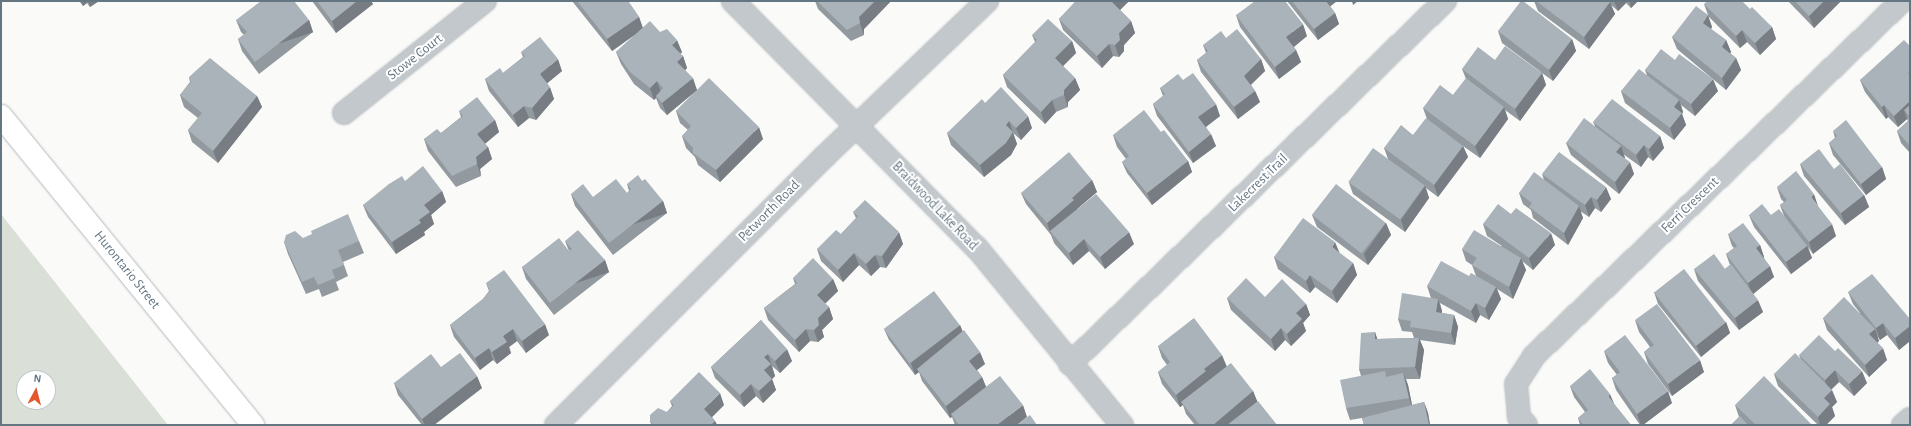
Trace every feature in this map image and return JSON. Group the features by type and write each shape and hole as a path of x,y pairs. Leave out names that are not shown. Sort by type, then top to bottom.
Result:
{"main road":[{"name":"Hurontario Street","path":"1,116 253,425"}],"street":[{"name":"Stowe Court","path":"344,113 485,1"},
{"name":"Braidwood Lake Road","path":"733,1 977,248 1070,364 1122,425"},
{"name":"Petworth Road","path":"556,425 857,126 987,1"},
{"name":"Lakecrest Trail","path":"1070,364 1445,1"},
{"name":"Ferri Crescent","path":"1526,425 1519,417 1516,384 1534,356 1902,1"},
{"path":"1903,425 1910,419"}],"shaded area":[{"path":"1,214 168,425 1,425"}],"building":[{"path":"261,1 294,1 309,20 255,62 238,39 247,32 236,20"},
{"path":"317,1 357,1 332,21"},
{"path":"577,1 628,1 639,17 607,39"},
{"path":"817,1 875,1 859,17 860,23 847,30"},
{"path":"1076,1 1113,1 1112,2 1131,21 1119,33 1120,40 1115,45 1109,44 1097,56 1059,19"},
{"path":"1255,1 1285,1 1303,24 1286,37 1296,50 1275,67 1236,15"},
{"path":"1292,1 1326,1 1335,13 1314,29"},
{"path":"1521,1 1572,39 1549,70 1498,31"},
{"path":"1536,1 1609,1 1610,2 1584,37"},
{"path":"1707,1 1742,1 1750,9 1752,7 1772,27 1755,43 1742,30 1736,36 1704,4"},
{"path":"1795,1 1824,1 1809,16"},
{"path":"1696,6 1708,15 1703,23 1726,40 1722,47 1736,58 1722,78 1672,37"},
{"path":"1048,19 1072,41 1055,58 1075,78 1064,90 1064,95 1052,100 1041,112 1003,75 1037,40 1032,35"},
{"path":"650,21 660,32 667,29 677,40 672,45 683,56 677,62 693,78 662,103 656,96 663,88 657,81 650,88 630,72 616,52"},
{"path":"1237,29 1261,59 1244,76 1255,91 1234,107 1197,60 1208,51 1203,45 1221,31 1226,38"},
{"path":"540,37 558,59 540,74 550,87 532,108 524,106 513,115 485,79 500,68 503,73 525,56 521,52"},
{"path":"1904,40 1910,46 1910,71 1908,73 1910,76 1910,101 1894,116 1884,105 1882,107 1860,80"},
{"path":"1505,46 1542,73 1515,109 1462,69 1478,47 1495,60"},
{"path":"1661,49 1675,60 1679,54 1713,79 1691,104 1645,70"},
{"path":"210,58 257,96 213,151 188,130 202,113 180,95 191,82 189,77"},
{"path":"1639,69 1679,100 1674,107 1682,113 1670,128 1621,91"},
{"path":"1193,73 1216,104 1198,117 1211,134 1189,152 1153,104 1165,94 1160,88 1178,74 1183,80"},
{"path":"709,78 759,127 716,170 693,153 693,148 682,136 691,126 676,111"},
{"path":"1466,78 1504,107 1475,146 1423,108 1440,85 1453,95"},
{"path":"1001,87 1028,116 1016,128 1009,121 1006,125 1013,132 1006,143 980,165 947,133 982,99 985,103"},
{"path":"477,97 495,120 477,134 488,147 476,157 477,164 452,176 424,139 437,129 441,133 463,116 459,111"},
{"path":"1612,99 1660,136 1649,149 1644,145 1636,155 1593,122"},
{"path":"1910,105 1910,146 1897,131 1908,121 1909,116 1904,110"},
{"path":"1144,110 1161,132 1164,130 1188,161 1147,193 1122,162 1129,156 1113,135"},
{"path":"1426,118 1463,146 1434,185 1384,148 1401,125 1413,135"},
{"path":"1584,118 1621,146 1616,152 1630,162 1615,182 1566,143"},
{"path":"1846,120 1882,167 1861,184 1829,143 1837,136 1833,131"},
{"path":"1373,148 1425,186 1400,220 1348,182"},
{"path":"1819,149 1834,169 1840,164 1864,195 1841,213 1800,164"},
{"path":"1069,152 1092,180 1072,198 1074,200 1047,223 1021,193"},
{"path":"1559,152 1606,187 1597,200 1591,197 1585,205 1542,174"},
{"path":"423,166 442,191 424,205 430,212 419,220 421,223 392,242 363,205 389,184 402,176 405,181"},
{"path":"1796,171 1814,194 1811,197 1832,224 1809,242 1780,205 1787,200 1777,187"},
{"path":"1534,172 1579,206 1564,233 1529,207 1532,203 1519,193"},
{"path":"638,175 642,181 645,179 663,201 609,243 571,194 583,184 593,197 616,179 627,193 631,189 627,184"},
{"path":"1336,184 1386,223 1362,254 1312,215"},
{"path":"1096,194 1129,232 1100,257 1084,239 1069,253 1050,231"},
{"path":"865,200 899,232 882,256 875,255 866,264 854,253 838,270 817,249 836,230 841,234 858,216 853,212"},
{"path":"1498,204 1511,214 1516,208 1551,233 1529,258 1483,224"},
{"path":"1762,204 1771,215 1779,209 1807,246 1786,262 1749,215"},
{"path":"348,214 359,241 338,250 344,265 332,270 335,278 318,285 314,277 302,282 284,242 286,235 295,231 303,238 312,234 311,231"},
{"path":"1303,218 1335,242 1332,247 1353,263 1332,291 1310,275 1306,281 1274,257"},
{"path":"1743,223 1760,245 1756,248 1770,266 1748,283 1726,254 1737,246 1728,234"},
{"path":"578,230 605,260 550,303 522,267 559,238 569,251 572,249 565,241"},
{"path":"1474,230 1521,258 1509,287 1472,265 1477,258 1462,249"},
{"path":"1714,254 1725,269 1731,264 1758,300 1735,318 1694,269"},
{"path":"813,258 833,279 817,295 829,307 818,318 819,325 814,330 806,329 795,340 764,308 797,283 793,278"},
{"path":"1441,261 1469,276 1471,273 1496,287 1485,308 1476,303 1471,311 1427,286"},
{"path":"1684,269 1726,323 1696,346 1654,292"},
{"path":"504,270 545,324 522,341 513,329 503,336 507,342 492,352 489,348 475,358 450,325 483,299 490,291 486,283"},
{"path":"1872,274 1910,319 1910,326 1895,338 1883,323 1876,328 1848,292"},
{"path":"1246,278 1265,297 1282,279 1306,304 1296,313 1302,319 1287,334 1281,328 1271,339 1227,298"},
{"path":"934,291 960,325 910,363 884,329"},
{"path":"1402,293 1438,299 1436,312 1454,315 1451,333 1410,327 1411,321 1398,319"},
{"path":"1844,297 1875,329 1869,334 1883,348 1865,365 1823,318"},
{"path":"1657,304 1700,360 1668,384 1644,352 1654,345 1635,320"},
{"path":"1194,318 1222,355 1204,369 1206,371 1176,395 1158,372 1170,362 1158,346"},
{"path":"761,320 787,349 775,361 768,354 764,357 771,364 764,370 772,379 759,391 751,384 740,395 711,367"},
{"path":"964,330 980,352 969,361 982,377 946,406 917,369"},
{"path":"1375,332 1375,339 1419,338 1415,367 1359,369 1361,333"},
{"path":"1625,335 1668,391 1637,414 1612,378 1620,372 1604,351"},
{"path":"1819,335 1835,351 1838,348 1862,371 1849,384 1835,370 1825,380 1799,355"},
{"path":"460,353 477,376 422,419 394,383 431,354 441,367"},
{"path":"1795,353 1832,390 1824,398 1830,404 1818,417 1774,374"},
{"path":"1231,363 1253,391 1213,425 1200,425 1181,402"},
{"path":"1590,369 1610,394 1608,396 1631,425 1583,425 1578,418 1588,410 1570,386"},
{"path":"1385,371 1386,377 1403,373 1409,398 1346,408 1340,380"},
{"path":"699,372 720,393 704,409 715,421 711,425 654,425 650,422 650,415 658,408 667,412 674,405 670,401"},
{"path":"1000,376 1023,405 997,425 959,425 951,414"},
{"path":"1764,376 1812,425 1756,425 1735,405"},
{"path":"1258,401 1277,425 1227,425"},
{"path":"1424,402 1429,425 1364,425 1362,418"},
{"path":"1030,415 1037,425 1017,425"},
{"path":"1740,416 1748,425 1731,425"}]}
